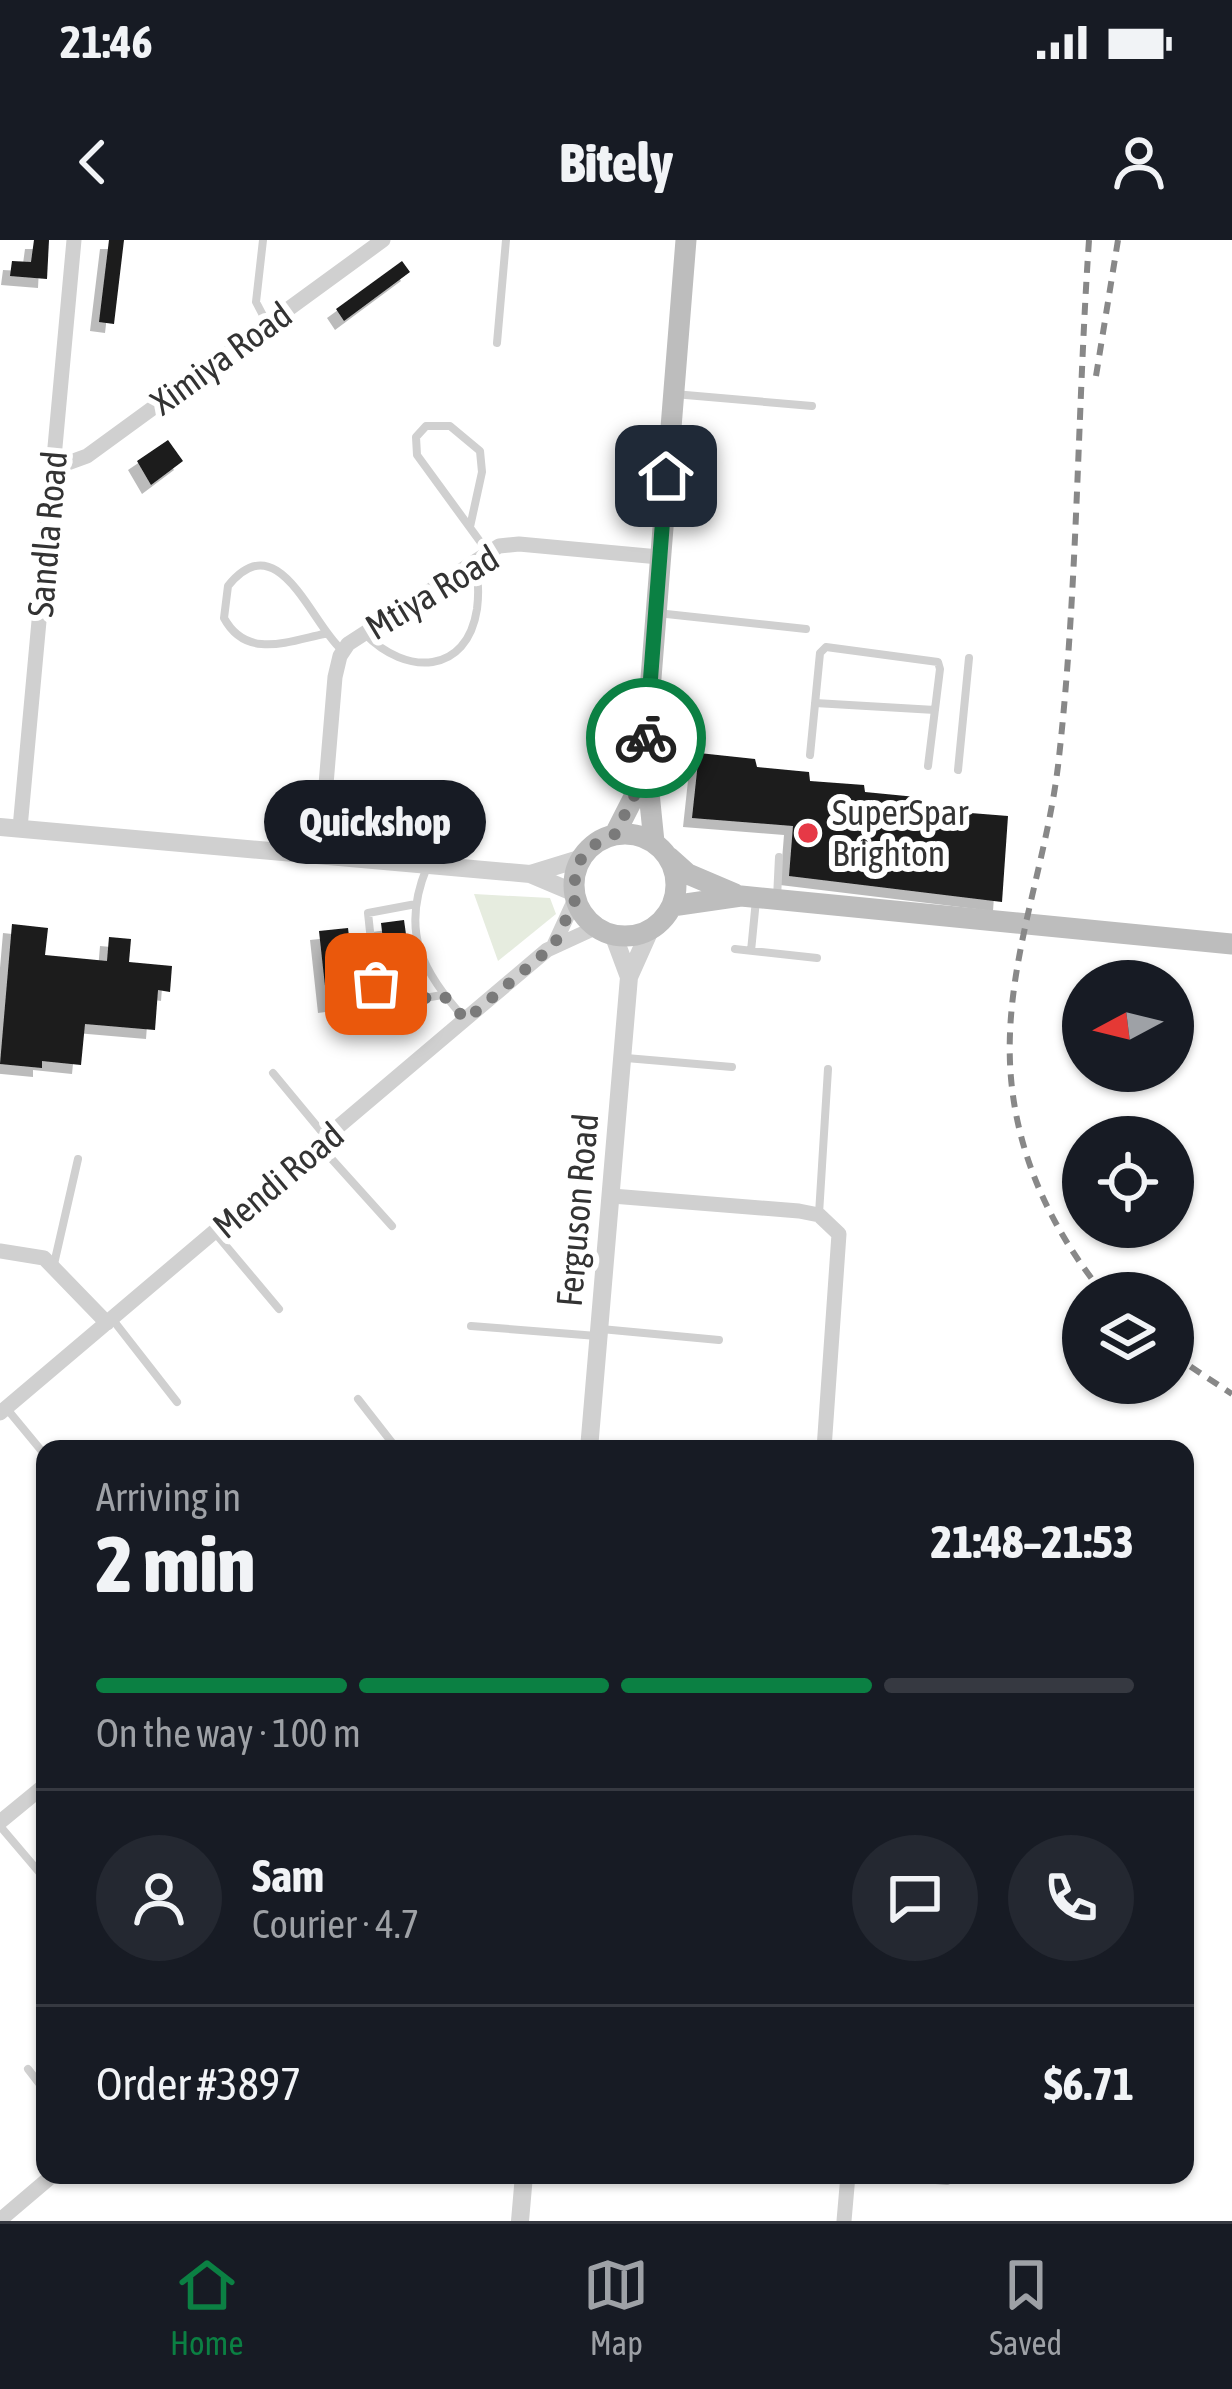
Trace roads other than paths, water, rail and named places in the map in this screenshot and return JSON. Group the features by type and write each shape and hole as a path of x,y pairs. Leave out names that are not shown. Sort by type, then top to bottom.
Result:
{"main road":[{"path":"686,240 644,776 660,849 676,882 672,906 650,930 632,936 605,931 580,910 575,896 576,871 598,841 615,834 634,834 660,849 688,874 758,898"},
{"path":"615,834 644,776"},
{"path":"672,906 758,898 1232,944"}],"street":[{"name":"Sandla Road","path":"10,827 54,468 74,240"},
{"name":"Ximiya Road","path":"54,468 87,455 374,242"},
{"name":"Mtiya Road","path":"320,856 335,677 342,650 488,552 519,544 659,557"},
{"path":"10,827 530,874 582,858"},
{"path":"530,874 575,896"},
{"name":"Mendi Road","path":"554,945 575,896"},
{"name":"Ferguson Road","path":"590,1440 629,977 650,930"},
{"name":"Mendi Road","path":"3,1410 554,945 605,931"},
{"name":"Ferguson Road","path":"605,931 629,977"},
{"path":"612,1196 819,1215 839,1234 825,1440"},
{"path":"0,1251 34,1254 53,1264 110,1321"},
{"path":"0,1824 36,1793"},
{"path":"0,2219 42,2184"},
{"path":"520,2221 523,2184"},
{"path":"844,2221 847,2184"}],"lane":[{"path":"263,240 256,302 268,324"},
{"path":"497,343 506,240"},
{"path":"673,393 812,406"},
{"path":"470,527 479,493 480,451 450,426 426,426 416,437 417,455 488,552"},
{"path":"364,633 393,657 432,661 457,655 473,633 479,588 472,562"},
{"path":"324,634 250,644 224,618 228,586 251,569 281,571 324,634 342,650"},
{"path":"655,613 806,629"},
{"path":"810,755 820,653 826,647 938,662 928,766"},
{"path":"958,770 968,658"},
{"path":"815,703 935,710"},
{"path":"646,735 697,741"},
{"path":"752,951 758,898 779,857"},
{"path":"427,867 416,904 418,950 443,995 466,1020"},
{"path":"372,950 368,914 416,904"},
{"path":"735,949 817,958"},
{"path":"376,984 385,1005 443,995"},
{"path":"622,1058 732,1067"},
{"path":"819,1215 828,1070"},
{"path":"273,1073 392,1226"},
{"path":"53,1264 78,1159"},
{"path":"214,1233 279,1309"},
{"path":"110,1321 177,1402"},
{"path":"471,1326 719,1340"},
{"path":"358,1400 390,1440"},
{"path":"3,1410 36,1445"},
{"path":"0,1824 36,1868"},
{"path":"28,2069 36,2079"}],"railway":[{"path":"1088,1272 1055,1223 1032,1171 1012,1088 1010,1047 1017,966 1052,806 1065,701 1089,240"},
{"path":"1096,376 1118,240"},
{"path":"1194,1369 1232,1394"}],"place":[{"name":"SuperSpar Brighton","path":"808,833"},
{"name":"Quickshop","path":"376,984"}]}
